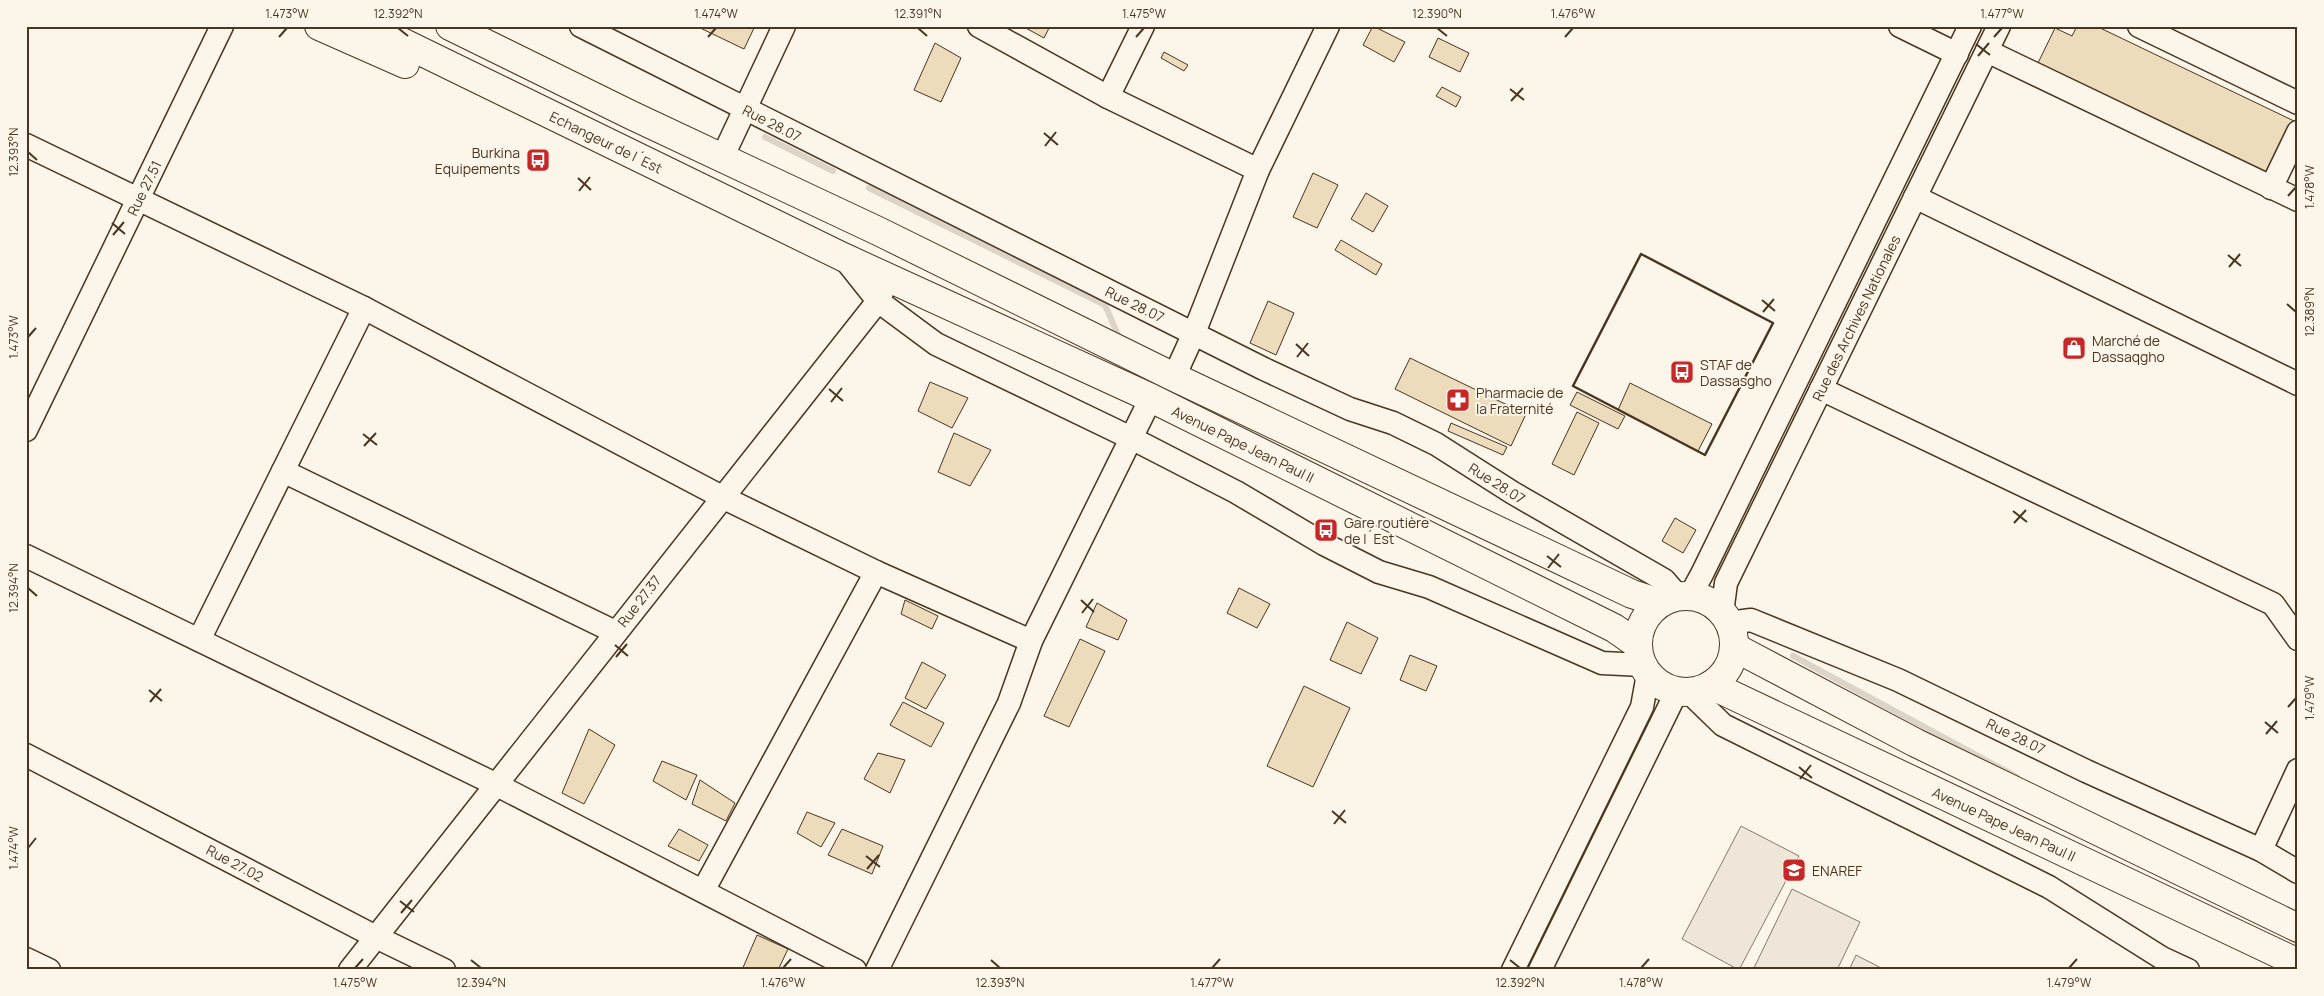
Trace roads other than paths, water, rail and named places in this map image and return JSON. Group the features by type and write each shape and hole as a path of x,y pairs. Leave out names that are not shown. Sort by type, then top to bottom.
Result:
{"highway":[{"path":"320,26 469,92 651,164"},
{"name":"Echangeur de l´Est","path":"369,26 843,257"},
{"path":"450,26 631,116 878,231 1174,377 1632,594 1705,599 1728,628 1916,743 2298,928"},
{"path":"482,26 631,116"},
{"name":"Avenue Pape Jean Paul II","path":"843,257 883,290 1151,398 1614,628 1661,685 1692,689 2298,963"},
{"path":"1643,661 1642,623 1648,614 1676,598"},
{"path":"1692,689 1727,669 1728,628"}],"street":[{"name":"Rue 27.51","path":"26,430 222,26"},
{"name":"Rue 28.07","path":"581,26 744,110 1194,332 1264,369 1350,409 1393,423 1436,444 1512,493 1664,580 1676,598"},
{"path":"722,158 784,26"},
{"path":"979,26 1108,97 1258,170"},
{"path":"1108,97 1143,26"},
{"path":"1174,377 1194,332 1258,170 1328,26"},
{"path":"1900,26 1957,54"},
{"name":"Rue des Archives Nationales","path":"1676,598 1702,574 1970,26"},
{"name":"Rue des Archives Nationales","path":"1728,628 1726,583 1999,26"},
{"path":"2139,26 2298,103"},
{"path":"1987,52 2298,200"},
{"path":"2272,188 2298,132"},
{"path":"26,144 364,308 722,497 876,572 1031,641"},
{"path":"1915,197 2298,384"},
{"path":"883,290 936,344 1131,438 1236,492 1324,544 1379,572 1429,587 1602,663 1643,661 1642,707 1513,970"},
{"name":"Rue 27.37","path":"350,970 883,290"},
{"path":"199,640 364,308"},
{"path":"1821,389 2273,604 2298,639"},
{"path":"877,970 1009,703 1031,641 1151,398"},
{"path":"283,471 615,632"},
{"path":"26,556 495,784 855,970"},
{"path":"703,891 876,572"},
{"name":"Rue 28.07","path":"1728,628 1751,620 1898,680 2086,771 2260,850 2298,872"},
{"path":"1540,970 1692,689 1723,725 2049,887 2162,958 2188,970"},
{"name":"Rue 27.02","path":"26,755 376,937 444,970"},
{"path":"2260,850 2298,770"},
{"path":"26,959 49,970"}],"waterway":[{"path":"765,137 833,171"},
{"path":"869,188 1105,305 1121,342"},
{"path":"1793,656 2017,777"}],"place":[{"name":"Burkina Equipements","path":"538,160"},
{"name":"Marché de Dassaqgho","path":"2074,348"},
{"name":"STAF de Dassasgho","path":"1682,372"},
{"name":"Pharmacie de la Fraternité","path":"1458,400"},
{"name":"Gare routière de l´Est","path":"1326,530"},
{"name":"ENAREF","path":"1794,870"}]}
